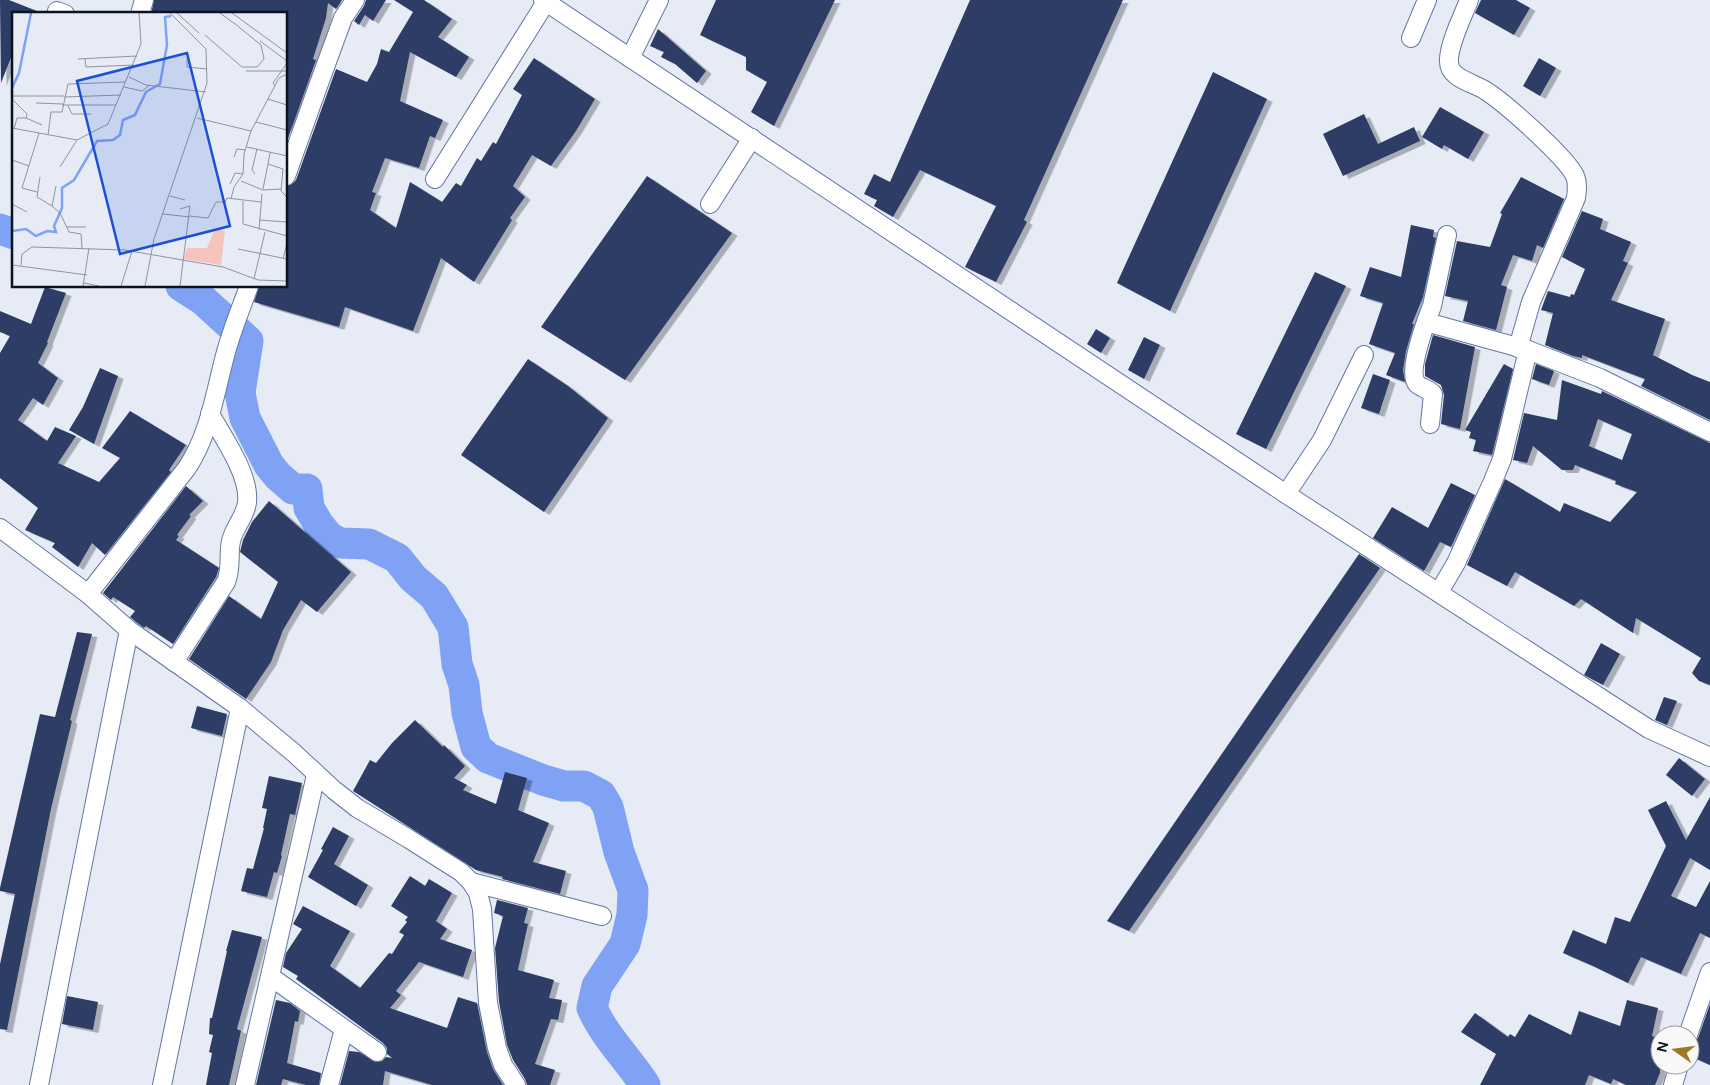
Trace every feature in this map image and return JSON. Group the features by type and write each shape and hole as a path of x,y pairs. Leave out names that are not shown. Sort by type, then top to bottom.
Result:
{"street":[{"path":"288,170 344,18 355,0"},
{"path":"630,58 660,0"},
{"path":"1411,38 1427,0"},
{"path":"1439,592 1460,554 1502,459 1531,302 1576,198 1578,185 1574,174 1556,152 1514,114 1486,91 1454,74 1449,62 1454,36 1469,0"},
{"path":"435,179 545,1 1286,494 1650,730 1710,756"},
{"path":"710,204 752,138"},
{"path":"1430,424 1433,394 1417,385 1415,380 1418,348 1432,306 1448,235"},
{"path":"88,594 187,468 197,452 206,431 226,349 248,288"},
{"path":"1426,322 1523,349 1600,378 1710,432"},
{"path":"1286,494 1322,440 1364,355"},
{"path":"174,662 226,582 229,575 231,541 244,514 247,501 245,481 210,414"},
{"path":"0,528 88,594 129,630 240,708 357,808 461,872 471,882 478,894 482,909 488,1003 497,1048 503,1065 516,1085"},
{"path":"39,1085 129,630"},
{"path":"162,1085 240,708"},
{"path":"246,1085 316,774"},
{"path":"471,882 602,916"},
{"path":"1691,1025 1710,972"},
{"path":"271,977 377,1052"},
{"path":"330,1085 344,1028"}],"building":[{"path":"0,0 9,0 39,12 12,12 12,55 1,83"},
{"path":"154,0 342,0 336,9 328,3 326,18 313,59 316,60 288,138 288,12 151,12"},
{"path":"366,0 386,0 373,21 365,15 359,25 354,21"},
{"path":"394,0 424,0 452,19 438,37 469,57 456,77 410,52 400,101 443,120 435,138 430,136 419,168 385,158 372,192 376,193 370,210 396,228 410,182 442,202 456,183 461,186 477,158 481,161 493,142 496,144 522,95 513,89 534,58 595,99 576,131 551,166 532,155 513,186 525,197 510,218 512,220 474,282 441,258 413,331 345,307 339,327 254,302 258,288 288,288 288,185 296,180 336,69 367,82 377,64 381,49 389,52 413,12"},
{"path":"716,0 835,0 774,126 751,112 767,82 746,70 746,57 700,35"},
{"path":"970,0 1123,0 1024,220 1027,222 996,282 965,267 996,206 920,170 893,217 874,206 877,200 864,194 874,174 890,182"},
{"path":"1481,0 1516,0 1530,8 1514,35 1475,13"},
{"path":"658,29 706,71 697,83 675,64 661,57 664,52 650,46"},
{"path":"1539,58 1556,68 1540,96 1523,86"},
{"path":"1213,72 1267,99 1170,311 1117,283"},
{"path":"1440,107 1484,132 1468,159 1444,145 1442,149 1422,137"},
{"path":"1364,114 1378,144 1414,127 1420,141 1343,176 1323,134"},
{"path":"647,176 732,233 625,380 541,327"},
{"path":"1521,177 1564,199 1543,248 1537,245 1532,261 1513,255 1501,285 1507,287 1496,330 1463,321 1468,301 1445,296 1457,241 1490,247 1502,214 1500,213"},
{"path":"1582,211 1603,219 1600,229 1631,242 1623,261 1628,263 1611,300 1665,319 1653,355 1710,382 1710,420 1641,386 1645,379 1582,355 1582,358 1573,356 1545,345 1553,313 1541,310 1548,291 1570,297 1571,294 1574,295 1585,269 1562,257"},
{"path":"1411,225 1434,230 1433,237 1436,238 1423,297 1412,324 1414,324 1406,351 1403,370 1405,382 1386,375 1395,353 1369,344 1383,303 1360,296 1370,267 1401,277"},
{"path":"1315,272 1346,286 1266,449 1236,434"},
{"path":"45,288 66,293 48,343 38,363 58,378 43,405 33,398 18,420 47,441 55,427 76,436 58,463 99,482 120,458 102,448 130,411 186,445 169,470 171,472 105,555 92,543 78,567 52,547 55,543 25,530 38,508 0,478 0,353 10,336 0,332 0,311 31,324"},
{"path":"1096,329 1110,338 1101,353 1087,344"},
{"path":"1433,335 1475,347 1460,429 1441,424 1444,395 1441,385 1425,376 1425,364"},
{"path":"1144,337 1160,345 1144,379 1128,370"},
{"path":"528,359 568,386 608,418 544,512 461,455"},
{"path":"1504,364 1513,369 1492,455 1473,451 1476,440 1469,438 1471,432 1465,430"},
{"path":"1536,364 1554,371 1549,385 1532,379"},
{"path":"100,368 118,376 94,444 69,430 83,407"},
{"path":"1373,374 1390,380 1379,414 1361,408"},
{"path":"1562,380 1601,394 1602,391 1710,443 1710,685 1699,681 1692,673 1701,658 1636,618 1633,633 1581,599 1574,606 1515,572 1507,586 1467,565 1505,479 1560,512 1564,503 1610,522 1637,492 1615,484 1616,481 1575,465 1573,470 1562,470 1533,446 1527,463 1513,460 1524,413 1557,420","holes":["1598,419 1632,434 1622,460 1589,446"]},
{"path":"1451,483 1475,495 1451,547 1440,542 1424,571 1373,538 1392,507 1428,528"},
{"path":"186,486 203,501 189,515 191,516 177,535 179,536 176,540 219,568 216,577 173,644 146,626 144,628 130,617 135,611 113,597 111,600 103,593"},
{"path":"269,501 351,572 317,612 301,600 283,630 271,662 246,699 189,659 229,596 261,619 278,582 240,552 243,540 252,522"},
{"path":"1359,554 1380,568 1129,931 1107,921"},
{"path":"77,632 92,634 70,720 72,721 51,809 7,1030 0,1029 0,964 15,894 0,891 0,888 40,714 55,717"},
{"path":"1601,643 1620,654 1603,685 1584,675"},
{"path":"1664,697 1677,701 1667,725 1655,720"},
{"path":"197,706 227,714 222,736 191,728"},
{"path":"415,720 465,766 454,778 467,785 463,790 496,804 505,772 527,778 518,810 549,823 533,862 566,871 560,894 502,879 503,877 476,870 353,791 370,760 376,763 392,743"},
{"path":"1679,758 1705,779 1692,796 1666,775"},
{"path":"269,776 302,783 295,815 290,814 282,856 277,873 274,872 267,897 241,891 247,868 253,869 264,828 267,809 262,808"},
{"path":"1710,797 1710,870 1690,858 1671,896 1696,907 1710,881 1710,938 1700,933 1681,974 1641,957 1628,983 1563,953 1573,930 1606,944 1615,917 1630,922 1666,846 1648,810 1666,801 1686,840"},
{"path":"333,827 349,836 334,864 368,885 356,906 308,877"},
{"path":"410,876 425,886 429,879 452,893 436,921 447,929 440,939 472,950 463,977 419,962 396,991 401,995 390,1008 447,1028 458,997 477,1003 487,1052 493,1069 503,1085 432,1085 385,1071 383,1085 340,1085 349,1051 359,1052 376,1062 382,1061 386,1057 392,1058 387,1054 387,1048 383,1043 296,979 298,976 283,967 286,953 302,929 293,924 303,906 350,931 330,966 360,988 389,953 392,954 404,935 399,932 407,922 405,920 408,917 391,906"},
{"path":"497,900 528,908 524,923 528,924 518,970 554,980 549,998 562,1000 558,1020 551,1019 535,1064 555,1070 550,1085 527,1085 507,1045 499,1002 495,948 503,916 494,913"},
{"path":"232,930 262,937 237,1029 241,1031 229,1085 206,1085 212,1053 209,1052 213,1035 209,1034 210,1018 212,1018"},
{"path":"67,996 98,1002 93,1030 62,1024"},
{"path":"276,1000 290,1003 300,1011 298,1022 295,1021 287,1063 321,1073 319,1085 306,1085 283,1079 281,1085 256,1085"},
{"path":"1627,1000 1658,1008 1654,1025 1650,1025 1650,1075 1659,1075 1655,1085 1626,1085 1613,1079 1611,1084 1589,1075 1585,1085 1480,1085 1496,1054 1461,1032 1475,1013 1508,1037 1510,1034 1515,1037 1529,1014 1571,1035 1579,1011 1620,1026"},
{"path":"1710,1004 1710,1065 1700,1060 1700,1032"}],"waterway":[{"path":"0,229 12,233"},
{"path":"184,288 203,300 248,341 240,393 245,418 269,465 293,489 307,489 309,508 329,537 340,543 369,544 397,558 413,578 434,596 453,627 457,664 464,685 467,713 476,747 488,758 543,780 564,786 584,786 601,795 608,807 619,852 633,890 632,915 625,944 597,986 592,1008 610,1038 645,1085"}]}
